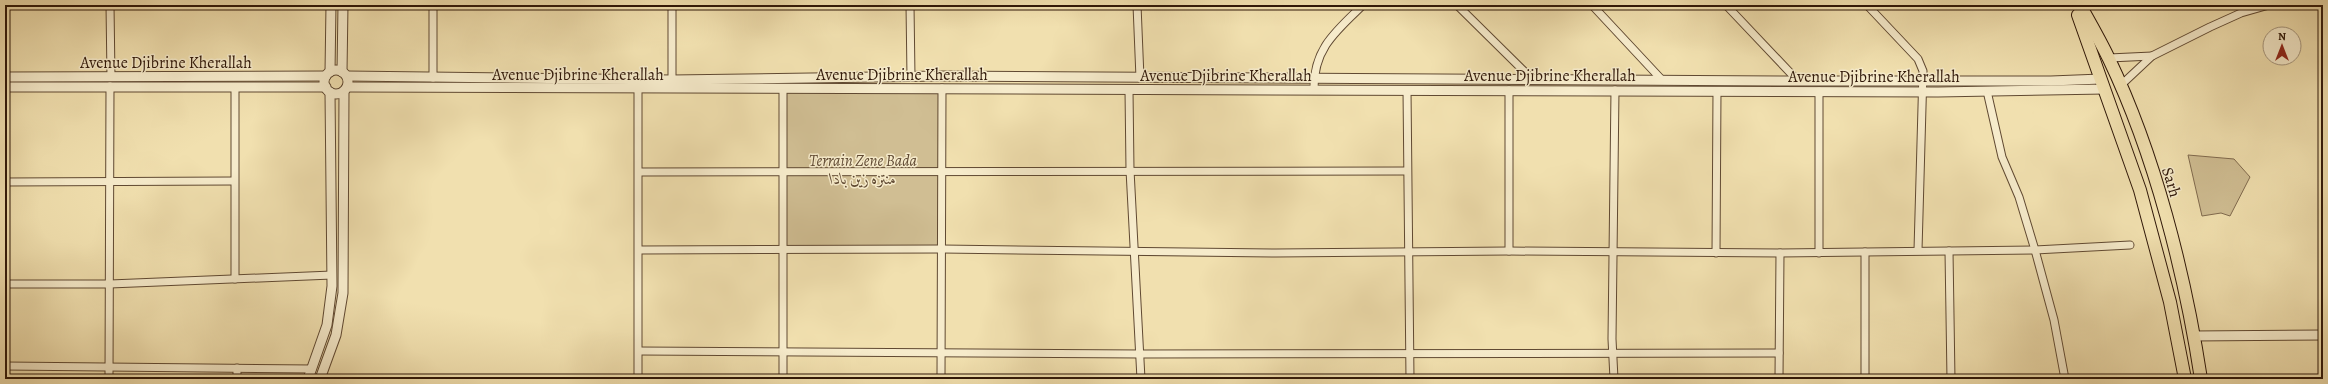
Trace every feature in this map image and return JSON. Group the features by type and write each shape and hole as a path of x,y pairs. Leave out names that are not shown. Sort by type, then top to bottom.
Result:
{"highway":[{"name":"Sarh","path":"2074,5 2140,190 2155,241 2170,302 2185,379"},
{"name":"Sarh","path":"2080,5 2109,58 2146,154 2170,232 2201,379"}],"street":[{"path":"110,5 111,77"},
{"path":"308,379 327,325 332,275 328,90 331,5"},
{"path":"320,379 336,335 343,293 345,89 343,5"},
{"path":"433,5 433,78"},
{"path":"672,5 672,85"},
{"path":"910,5 911,77"},
{"path":"1137,5 1140,78"},
{"path":"1314,90 1313,80 1315,65 1322,50 1336,31 1363,5"},
{"path":"1457,5 1531,78"},
{"path":"1592,5 1662,80"},
{"path":"1726,5 1798,82"},
{"path":"1867,5 1918,59 1923,71 1924,91 1918,250"},
{"path":"2120,86 2152,56 2210,27 2241,14 2269,5"},
{"path":"2109,58 2152,56"},
{"path":"328,74 336,70 344,74"},
{"name":"Avenue Djibrine Kherallah","path":"5,77 328,74"},
{"name":"Avenue Djibrine Kherallah","path":"344,74 783,88 1129,90 1987,91 2103,84"},
{"name":"Avenue Djibrine Kherallah","path":"345,89 638,89 672,85 911,77 1313,80 1531,78 1798,82 1924,80 2051,81 2103,84"},
{"path":"109,379 110,86"},
{"name":"Avenue Djibrine Kherallah","path":"5,87 235,87 328,90"},
{"path":"235,87 235,279"},
{"path":"783,88 783,379"},
{"path":"941,379 943,171 942,88"},
{"path":"328,90 337,94 345,89"},
{"path":"638,89 640,172 638,379"},
{"path":"1129,90 1130,170 1141,354 1141,379"},
{"path":"1407,90 1406,172 1410,379"},
{"path":"1509,90 1509,251"},
{"path":"1614,379 1612,352 1615,90"},
{"path":"1716,253 1717,91"},
{"path":"1987,91 2002,157 2019,197 2054,320 2065,379"},
{"path":"1819,92 1819,252"},
{"path":"640,172 1130,170 1406,172"},
{"path":"5,182 234,181"},
{"path":"639,250 942,249 1135,253 1408,253 1509,251 1780,253 1918,250 2035,250 2130,245"},
{"path":"1949,251 1951,379"},
{"path":"1865,252 1865,379"},
{"path":"1780,253 1780,379"},
{"path":"5,284 110,284 332,275"},
{"path":"2193,336 2323,334"},
{"path":"639,351 1141,354 1410,352 1779,353"},
{"path":"5,366 312,369"},
{"path":"237,368 237,379"}],"green space":[{"name":"Terrain Zene Bada منتزه زين بادا","path":"783,88 942,88 942,249 784,250"},
{"path":"2188,155 2234,159 2250,177 2230,216 2221,213 2202,216"}]}
